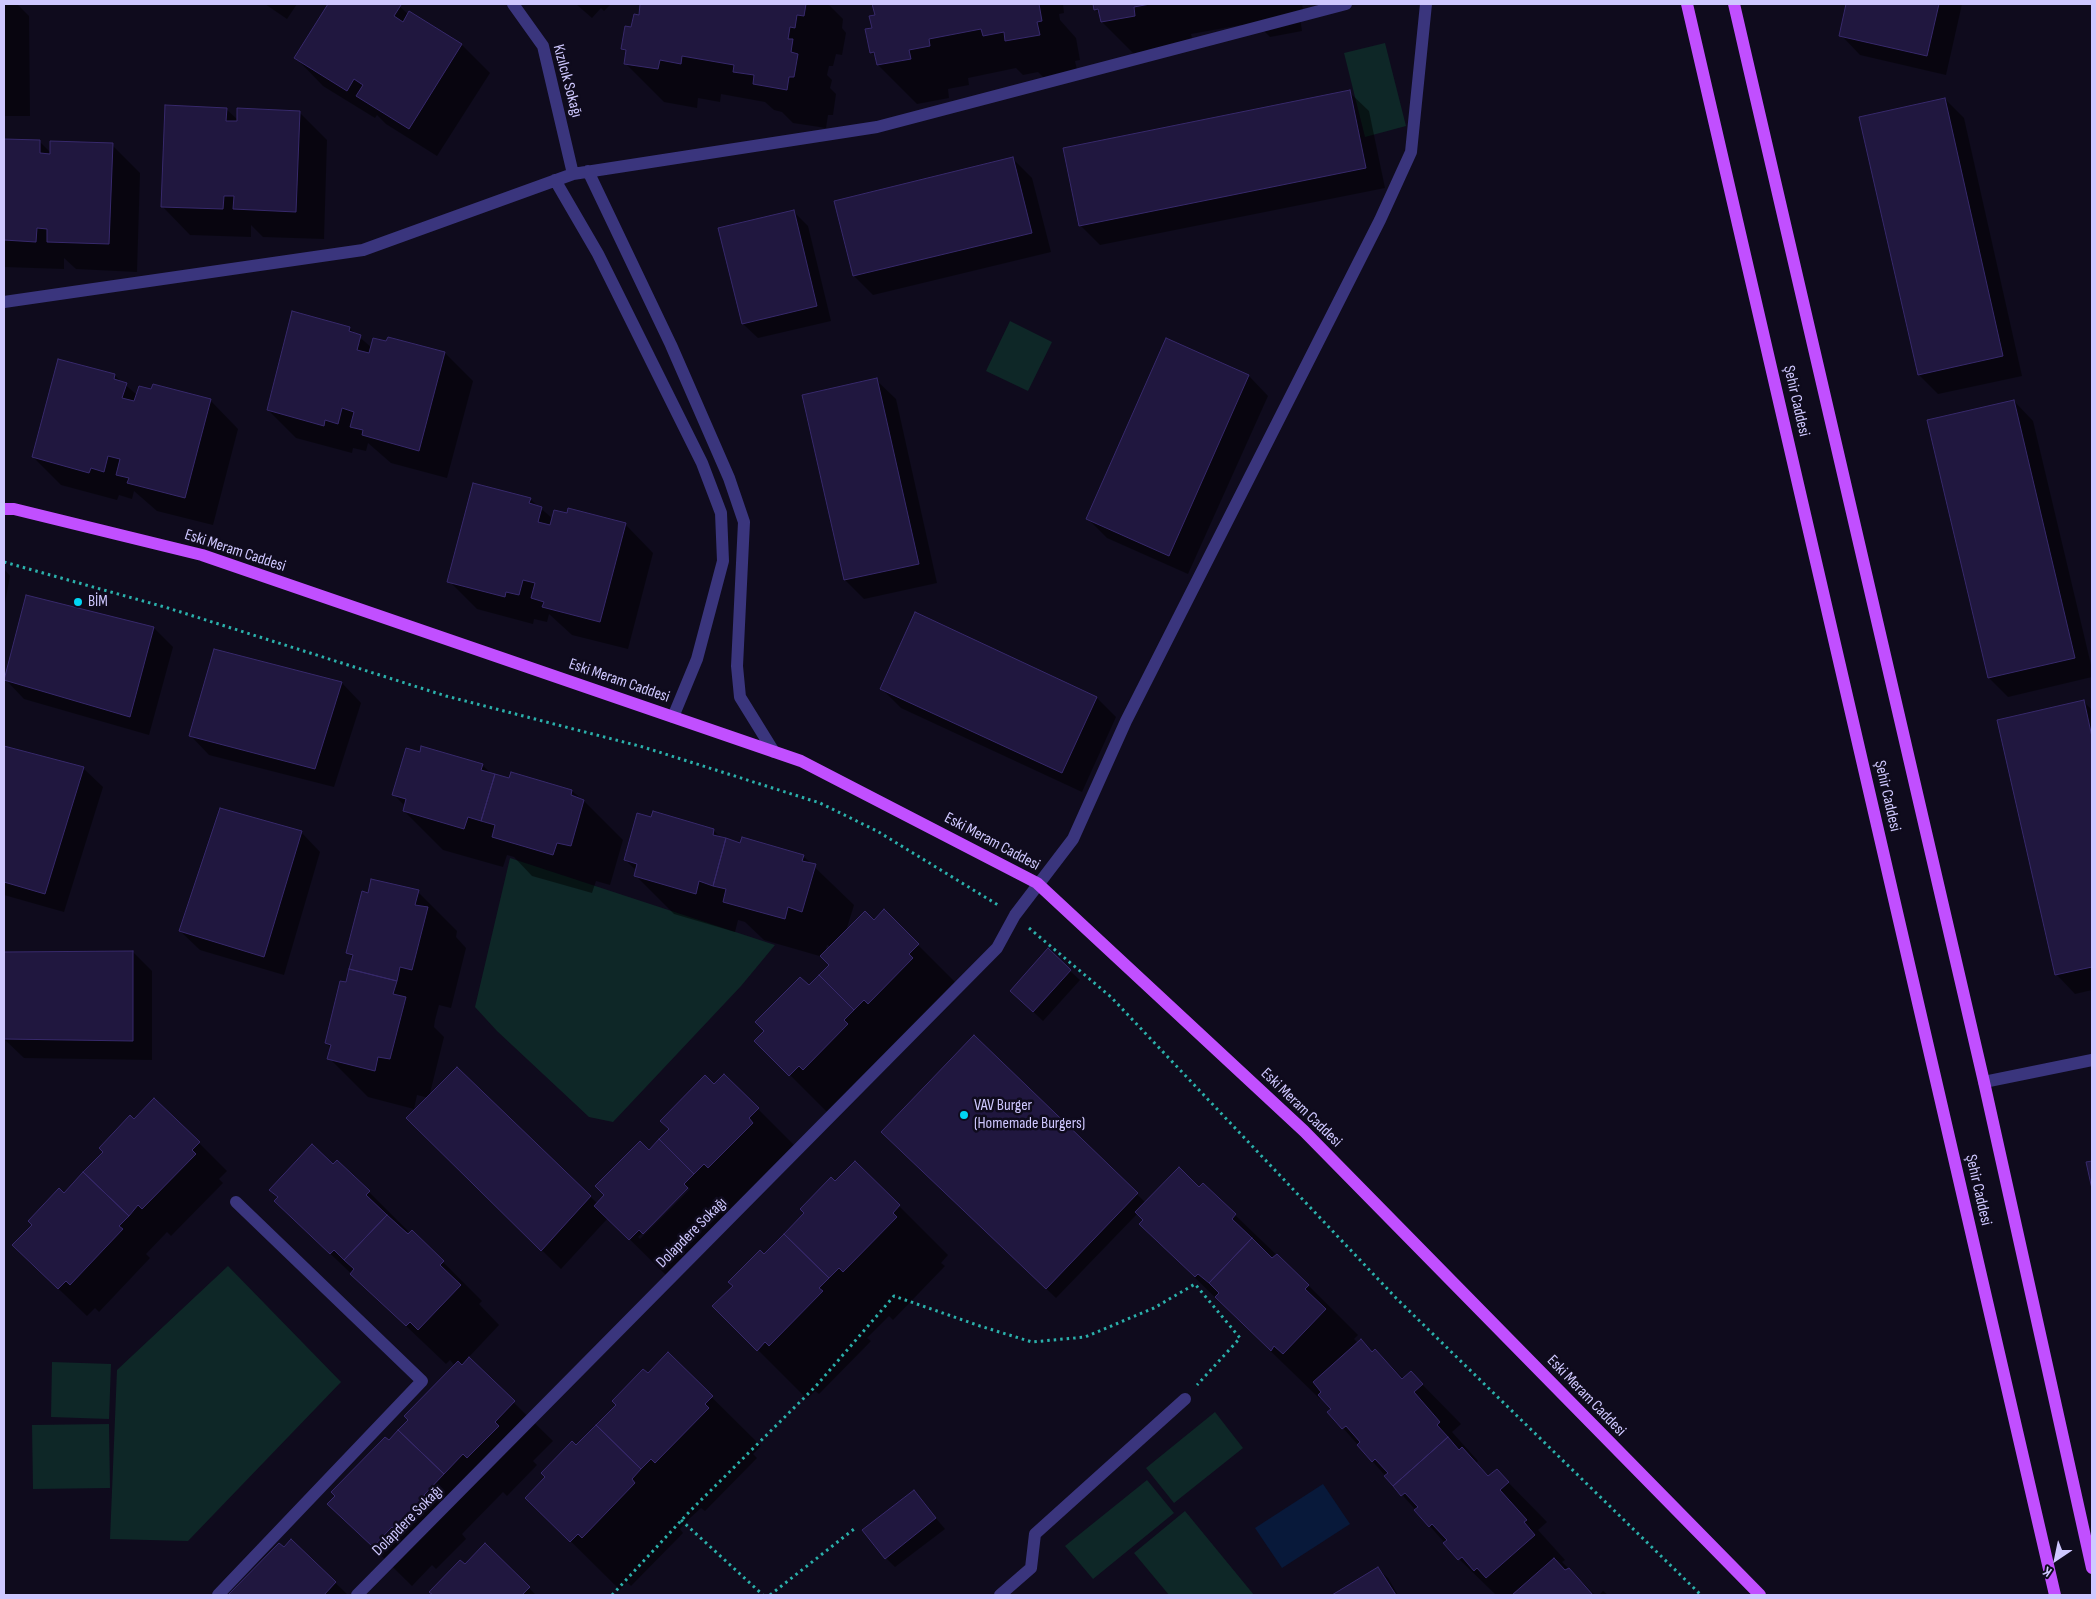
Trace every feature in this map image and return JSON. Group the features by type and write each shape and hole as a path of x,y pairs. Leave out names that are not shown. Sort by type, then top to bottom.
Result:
{"main road":[{"name":"Şehir Caddesi","path":"1687,4 2055,1595"},
{"name":"Şehir Caddesi","path":"1734,4 1984,1082 2092,1568"},
{"name":"Eski Meram Caddesi","path":"7,508 202,556 801,761 1037,883 1304,1131 1760,1595"}],"street":[{"name":"Kızılcık Sokağı","path":"513,4 543,46 573,174"},
{"path":"4,302 363,250 573,174 877,127 1346,4"},
{"name":"Dolapdere Sokağı","path":"357,1595 997,948 1015,915 1037,883 1073,839 1126,721 1376,229 1411,152 1426,4"},
{"path":"588,171 671,345 728,478 744,522 737,666 740,697 774,752"},
{"path":"555,180 598,254 702,463 721,513 723,561 697,659 673,717"},
{"path":"1984,1082 2092,1060"},
{"path":"218,1595 422,1381 236,1202"},
{"path":"1000,1595 1032,1568 1034,1534 1185,1399"}],"path":[{"path":"4,562 168,608 446,696 643,747 820,803 877,831 1015,915 1111,997 1396,1298 1701,1595"},
{"path":"612,1595 681,1520 816,1386 894,1296 1032,1342 1085,1337 1154,1308 1195,1284 1240,1338 1185,1399"},
{"path":"681,1520 764,1595"},
{"path":"770,1595 854,1529"}],"green space":[{"path":"1385,43 1406,126 1365,137 1344,53"},
{"path":"1010,321 1052,342 1028,391 986,371"},
{"path":"510,858 775,945 741,986 613,1122 589,1117 497,1031 475,1007"},
{"path":"228,1266 341,1382 188,1541 110,1539 117,1370"},
{"path":"52,1362 111,1364 109,1419 51,1417"},
{"path":"1215,1412 1243,1448 1174,1503 1146,1468"},
{"path":"109,1424 110,1488 33,1489 32,1425"},
{"path":"1147,1480 1174,1513 1093,1579 1065,1546"},
{"path":"1185,1511 1254,1595 1169,1595 1134,1553"}],"water":[{"path":"1323,1484 1350,1524 1282,1568 1255,1528"}],"building":[{"path":"328,4 399,4 401,5 394,16 403,22 409,11 462,44 409,129 356,96 363,85 354,79 347,91 294,58"},
{"path":"640,4 806,4 804,16 797,15 795,28 790,27 788,39 793,39 791,52 798,54 794,77 789,77 787,90 753,84 754,75 733,72 734,65 682,56 681,64 660,60 658,69 624,64 626,50 621,49 625,26 631,27 634,14 639,15"},
{"path":"872,4 1039,4 1042,21 1037,22 1040,35 1005,41 1004,32 983,36 981,29 929,39 930,46 909,50 911,59 877,65 874,52 870,53 865,29 872,28 869,16 875,15"},
{"path":"1093,4 1150,4 1134,7 1135,16 1101,22 1098,9 1094,10"},
{"path":"1846,4 1939,4 1927,56 1839,36"},
{"path":"1350,90 1366,168 1079,226 1063,148"},
{"path":"1945,98 2003,356 1918,375 1859,117"},
{"path":"165,105 227,108 226,121 237,121 237,108 300,111 296,212 233,209 234,196 224,196 223,209 161,207"},
{"path":"4,139 40,140 40,153 50,154 50,141 113,143 109,244 47,242 47,229 37,228 36,242 4,240"},
{"path":"1013,157 1032,233 853,276 834,201"},
{"path":"794,210 817,306 742,324 718,228"},
{"path":"292,311 350,327 349,331 361,335 357,350 369,353 373,338 386,341 388,337 445,352 419,451 362,435 363,430 350,427 354,412 342,408 338,424 325,420 324,426 267,410"},
{"path":"1166,338 1249,375 1169,556 1086,519"},
{"path":"58,359 115,374 114,379 127,383 122,398 134,401 139,386 151,389 153,384 211,399 185,498 127,483 129,478 116,475 120,459 108,456 104,472 91,468 89,473 32,457"},
{"path":"877,378 919,564 844,580 802,395"},
{"path":"2014,400 2075,658 1988,678 1927,420"},
{"path":"473,483 531,498 529,503 542,507 538,522 550,525 554,510 567,513 568,508 626,523 600,622 542,607 544,602 531,598 535,583 523,580 519,595 506,592 505,597 447,582"},
{"path":"26,595 154,627 130,717 4,680"},
{"path":"915,612 1097,697 1062,773 880,689"},
{"path":"214,649 342,682 315,769 189,736"},
{"path":"2084,700 2092,737 2092,967 2055,975 1997,720"},
{"path":"4,746 84,767 45,894 4,882"},
{"path":"421,746 483,764 481,770 495,774 481,821 468,817 464,829 403,811 406,799 392,795 406,748 420,752"},
{"path":"511,772 572,790 571,795 584,800 571,846 557,843 553,855 492,837 495,825 481,821 495,774 509,778"},
{"path":"220,808 302,831 264,957 179,931"},
{"path":"653,811 714,829 713,835 726,838 713,886 699,881 696,894 634,876 637,864 624,860 637,813 651,817"},
{"path":"742,837 804,855 802,861 816,864 802,912 788,907 785,919 723,902 726,889 713,886 726,838 740,843"},
{"path":"371,879 419,890 415,905 428,907 412,970 400,967 397,981 349,969 353,955 346,953 362,891 368,893"},
{"path":"884,909 919,944 909,954 913,958 868,1004 864,1000 854,1010 819,975 829,965 820,956 865,911 874,920"},
{"path":"1048,948 1071,970 1033,1012 1010,991"},
{"path":"133,951 133,1041 4,1039 4,952"},
{"path":"349,969 397,981 393,994 406,997 390,1059 378,1057 375,1071 327,1059 331,1045 325,1043 340,981 346,982"},
{"path":"819,975 854,1010 844,1020 848,1024 803,1070 799,1066 789,1076 754,1041 764,1031 755,1022 800,977 809,985"},
{"path":"974,1035 1138,1193 1046,1289 881,1132"},
{"path":"457,1067 591,1196 541,1251 406,1118"},
{"path":"724,1074 759,1108 749,1118 753,1123 708,1168 704,1164 694,1174 659,1139 669,1129 660,1121 705,1075 714,1084"},
{"path":"154,1098 200,1142 192,1150 196,1154 142,1209 138,1205 129,1216 83,1172 103,1152 99,1148 130,1115 134,1119"},
{"path":"659,1139 694,1174 684,1184 688,1188 643,1234 639,1230 629,1240 594,1206 604,1195 595,1186 640,1141 649,1150"},
{"path":"312,1144 333,1164 337,1160 370,1191 366,1195 387,1215 344,1260 334,1250 330,1254 274,1201 278,1197 269,1190"},
{"path":"855,1161 900,1205 893,1213 897,1217 843,1272 839,1268 829,1278 784,1234 804,1213 800,1209 831,1177 835,1181"},
{"path":"2092,1161 2092,1189 2086,1162"},
{"path":"1179,1167 1199,1187 1203,1183 1236,1214 1232,1219 1252,1238 1209,1283 1198,1274 1195,1277 1139,1224 1143,1220 1135,1212"},
{"path":"83,1172 129,1216 119,1226 123,1229 70,1285 66,1281 58,1289 12,1245 32,1225 28,1221 59,1188 64,1193"},
{"path":"387,1215 408,1234 412,1230 444,1261 440,1265 461,1285 418,1330 410,1322 406,1326 350,1274 354,1269 344,1260"},
{"path":"784,1234 829,1278 819,1288 823,1291 769,1346 765,1342 757,1351 712,1306 733,1286 728,1282 760,1250 764,1254"},
{"path":"1252,1238 1272,1258 1277,1254 1309,1285 1305,1289 1326,1309 1283,1354 1274,1346 1271,1351 1215,1297 1219,1293 1209,1283"},
{"path":"1361,1339 1372,1352 1375,1349 1402,1379 1411,1371 1423,1384 1414,1392 1440,1422 1437,1425 1448,1437 1393,1486 1384,1476 1388,1473 1375,1459 1372,1462 1357,1445 1360,1442 1346,1426 1342,1429 1327,1412 1331,1409 1318,1395 1321,1392 1313,1382"},
{"path":"668,1352 713,1396 705,1404 709,1408 655,1463 651,1459 641,1469 596,1425 616,1405 612,1401 643,1369 648,1373"},
{"path":"469,1357 515,1401 495,1422 499,1426 467,1458 463,1454 444,1474 398,1430 408,1420 404,1416 458,1361 462,1365"},
{"path":"596,1425 641,1469 632,1479 635,1483 582,1538 578,1534 570,1542 525,1498 545,1477 541,1473 572,1441 576,1445"},
{"path":"398,1430 444,1474 424,1495 428,1499 396,1531 392,1527 373,1547 327,1504 335,1496 331,1492 385,1437 389,1440"},
{"path":"1448,1437 1459,1450 1462,1447 1488,1476 1497,1469 1509,1482 1500,1490 1527,1520 1524,1522 1535,1535 1486,1578 1477,1568 1474,1571 1462,1557 1458,1560 1443,1543 1447,1540 1432,1524 1429,1527 1414,1510 1418,1507 1405,1493 1401,1496 1393,1486"},
{"path":"914,1490 936,1518 885,1559 862,1530"},
{"path":"291,1539 336,1582 324,1595 228,1595 279,1543 284,1547"},
{"path":"485,1543 530,1587 522,1595 433,1595 429,1592 460,1560 465,1564"},
{"path":"1554,1558 1565,1570 1569,1568 1593,1595 1512,1595"},
{"path":"1378,1567 1396,1595 1332,1595"}],"place":[{"name":"BİM","path":"78,602"},
{"name":"VAV Burger (Homemade Burgers)","path":"964,1115"}]}
